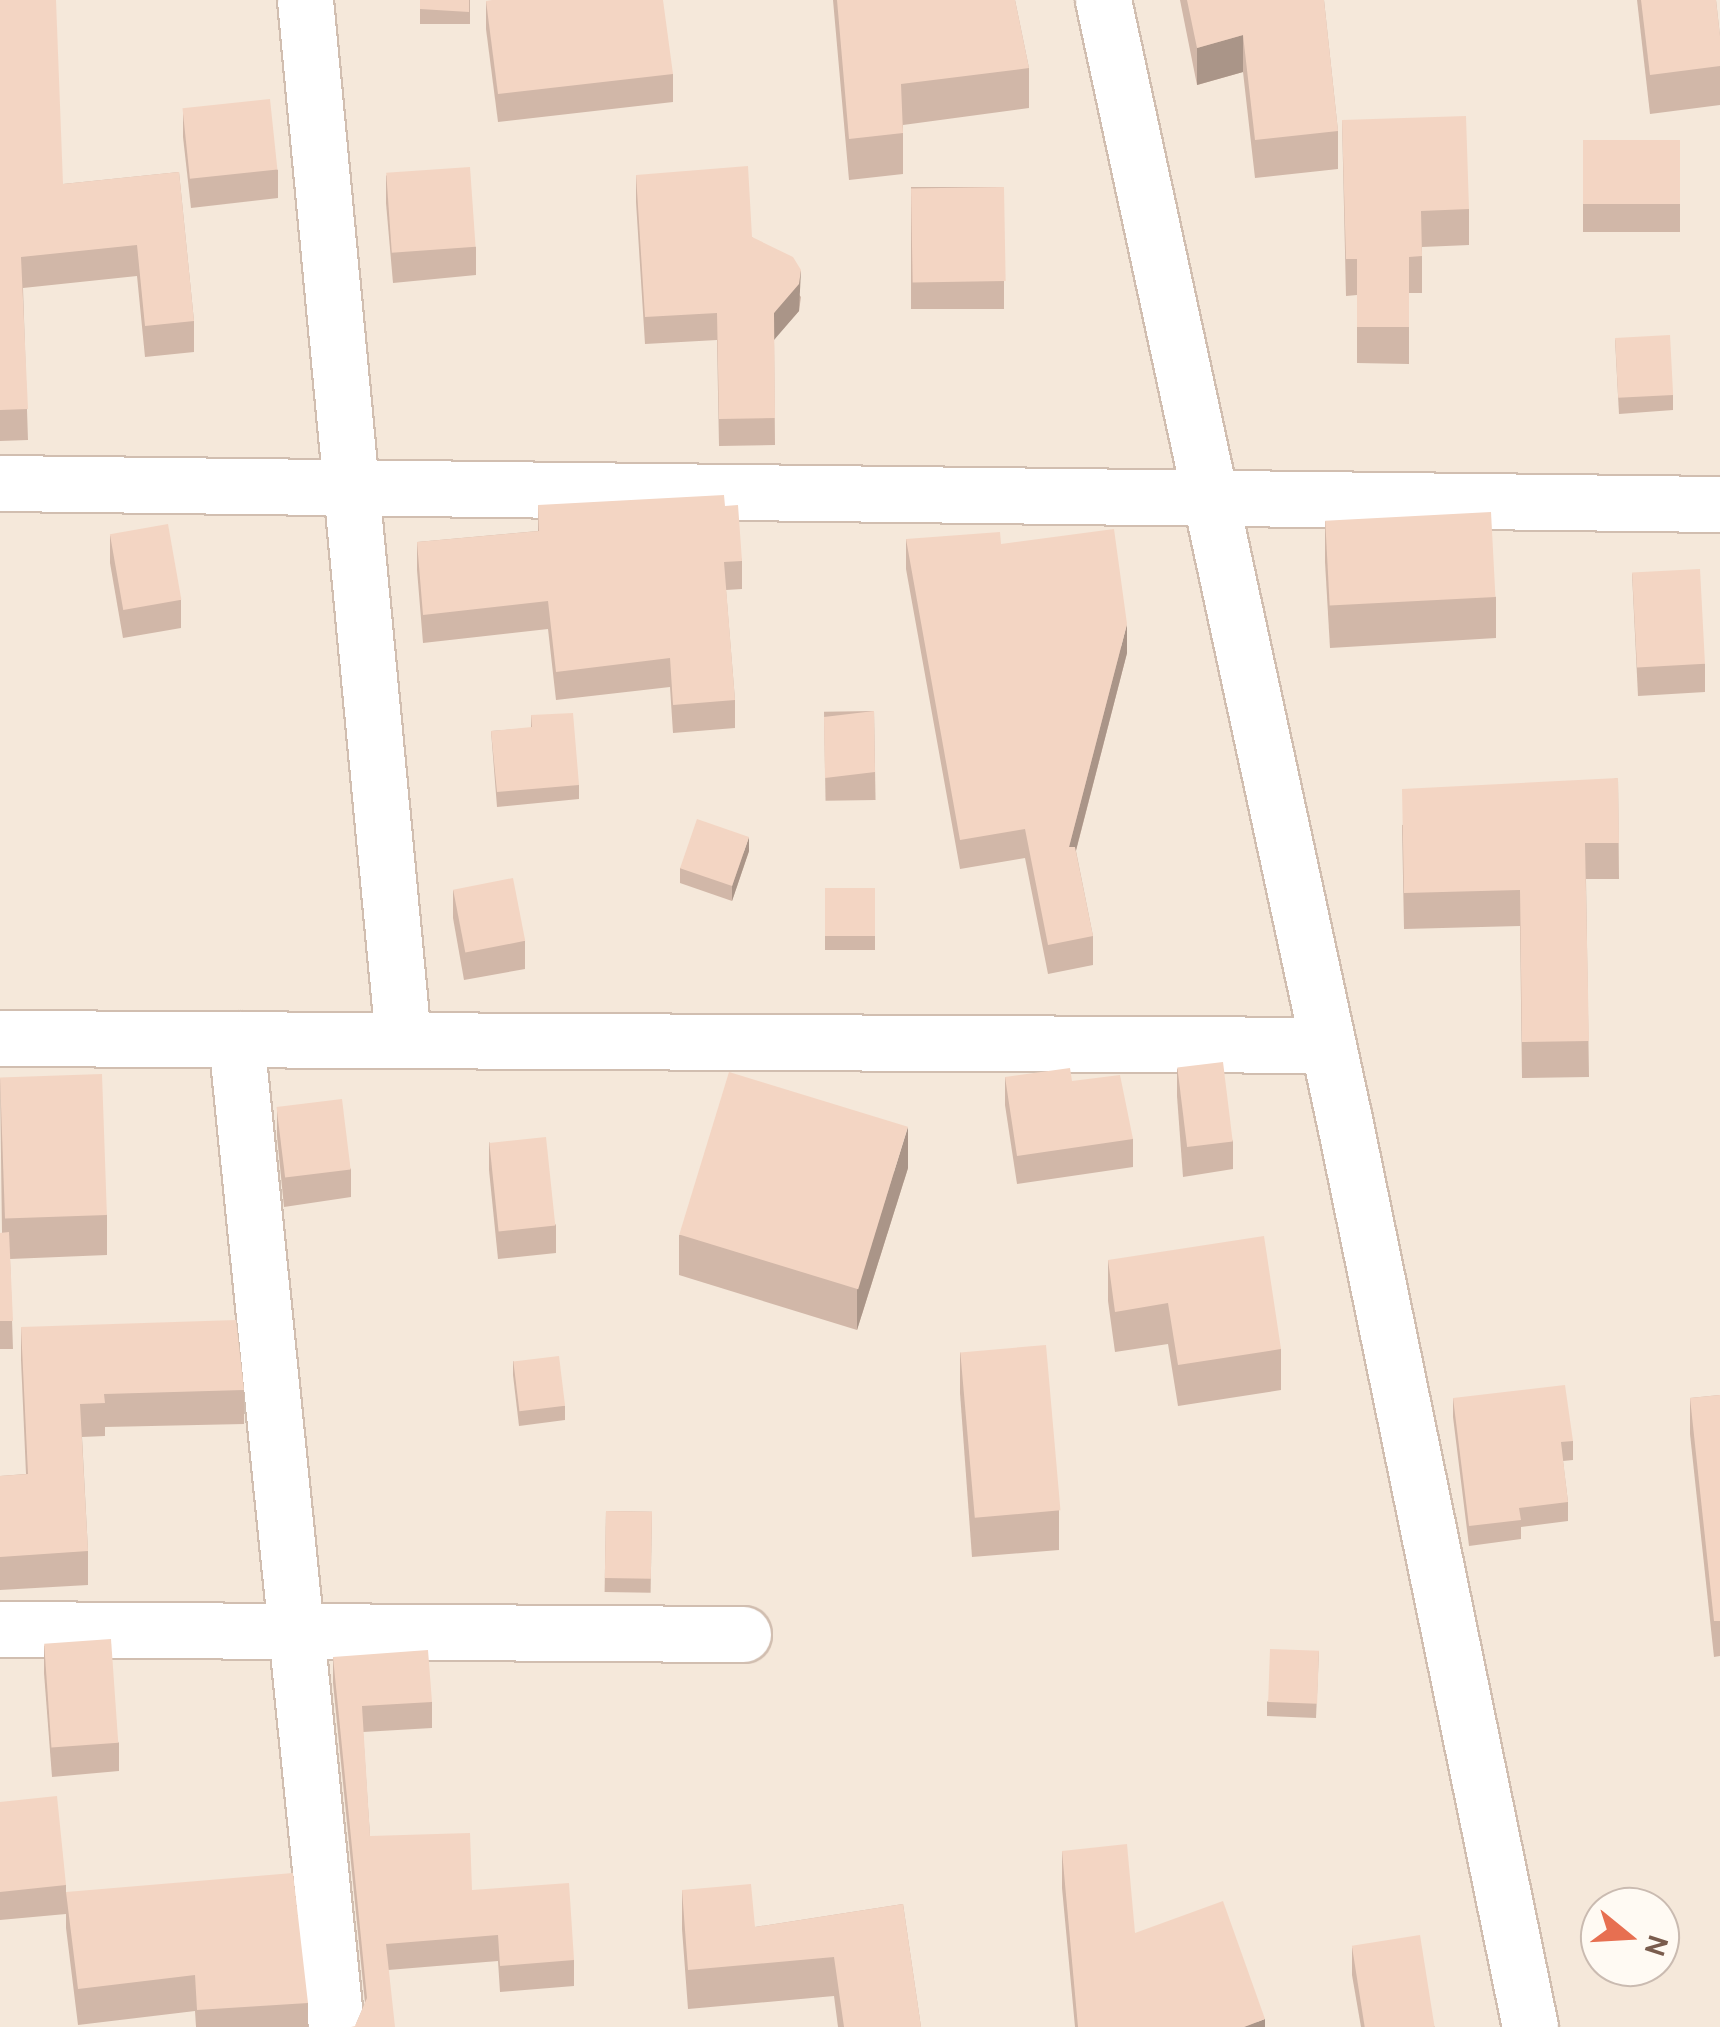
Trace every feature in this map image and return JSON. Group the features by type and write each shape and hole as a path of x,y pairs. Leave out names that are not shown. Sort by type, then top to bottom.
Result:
{"street":[{"path":"305,0 346,483 403,1039"},
{"path":"1103,0 1206,498 1327,1045 1530,2027"},
{"path":"0,483 346,483 1720,504"},
{"path":"0,1038 1327,1045"},
{"path":"236,1039 336,2027"},
{"path":"0,1629 743,1634"}],"shaded area":[{"path":"0,0 1720,0 1720,2027 0,2027"}],"building":[{"path":"0,0 56,0 63,184 179,172 194,321 145,326 137,245 21,257 28,409 0,410"},
{"path":"420,0 469,0 469,12 420,9"},
{"path":"663,0 673,74 498,94 486,1"},
{"path":"837,0 1015,0 1029,68 901,84 903,133 849,139"},
{"path":"1187,0 1324,0 1338,131 1255,140 1243,35 1197,48"},
{"path":"1641,0 1716,0 1720,66 1650,75"},
{"path":"270,99 277,170 190,179 182,108"},
{"path":"1466,116 1469,209 1421,211 1422,256 1409,257 1409,327 1357,327 1357,259 1346,259 1342,120"},
{"path":"1583,140 1680,140 1680,204 1583,204"},
{"path":"748,166 752,237 793,257 801,270 799,284 774,313 775,418 719,419 717,313 645,317 636,175"},
{"path":"470,167 476,247 392,253 386,173"},
{"path":"1004,187 1006,281 913,283 911,189"},
{"path":"1670,335 1673,395 1618,398 1615,338"},
{"path":"724,495 725,506 738,505 742,561 724,562 735,700 673,705 670,658 556,672 548,601 423,615 417,542 539,531 538,505"},
{"path":"1491,512 1495,597 1330,606 1325,521"},
{"path":"168,524 181,600 123,610 110,534"},
{"path":"1114,529 1127,624 1069,847 1075,847 1093,936 1048,945 1025,829 960,840 906,539 1000,532 1001,544"},
{"path":"1700,569 1705,664 1637,667 1632,573"},
{"path":"874,711 875,772 825,778 824,717"},
{"path":"573,713 579,785 497,792 491,731 532,727 531,715"},
{"path":"1618,778 1619,843 1585,843 1589,1041 1522,1042 1520,890 1404,893 1402,789"},
{"path":"697,819 749,837 732,886 680,868"},
{"path":"513,878 525,941 465,952 453,890"},
{"path":"825,888 875,888 875,936 825,936"},
{"path":"1223,1062 1233,1141 1187,1147 1177,1068"},
{"path":"1070,1068 1072,1081 1120,1075 1133,1139 1017,1156 1005,1077"},
{"path":"729,1072 908,1127 858,1289 679,1235"},
{"path":"102,1074 107,1215 5,1218 0,1078"},
{"path":"342,1099 351,1169 285,1178 276,1107"},
{"path":"546,1137 555,1226 499,1231 489,1143"},
{"path":"9,1232 13,1321 0,1321 0,1233"},
{"path":"1264,1236 1281,1349 1178,1365 1168,1303 1115,1312 1108,1260"},
{"path":"236,1320 244,1390 104,1394 105,1403 80,1404 88,1551 0,1557 0,1476 28,1474 21,1327"},
{"path":"1046,1345 1060,1510 975,1518 960,1352"},
{"path":"559,1356 565,1406 519,1411 513,1362"},
{"path":"1565,1385 1573,1441 1561,1442 1568,1502 1519,1508 1521,1520 1469,1526 1453,1398"},
{"path":"1720,1395 1720,1621 1714,1621 1690,1398"},
{"path":"606,1511 652,1512 651,1579 605,1578"},
{"path":"111,1639 118,1743 51,1747 44,1644"},
{"path":"1270,1649 1319,1651 1317,1704 1268,1702"},
{"path":"428,1650 432,1702 362,1706 370,1836 470,1833 472,1890 569,1883 574,1960 500,1966 498,1935 386,1944 395,2027 351,2027 355,2026 367,1998 333,1657"},
{"path":"57,1796 66,1885 0,1892 0,1802"},
{"path":"1127,1844 1135,1933 1223,1901 1265,2019 1244,2027 1078,2027 1062,1851"},
{"path":"293,1873 308,2003 197,2010 195,1975 78,1989 66,1892"},
{"path":"751,1884 755,1927 903,1904 921,2027 844,2027 834,1957 688,1970 682,1890"},
{"path":"1420,1935 1435,2027 1365,2027 1352,1946"}]}
